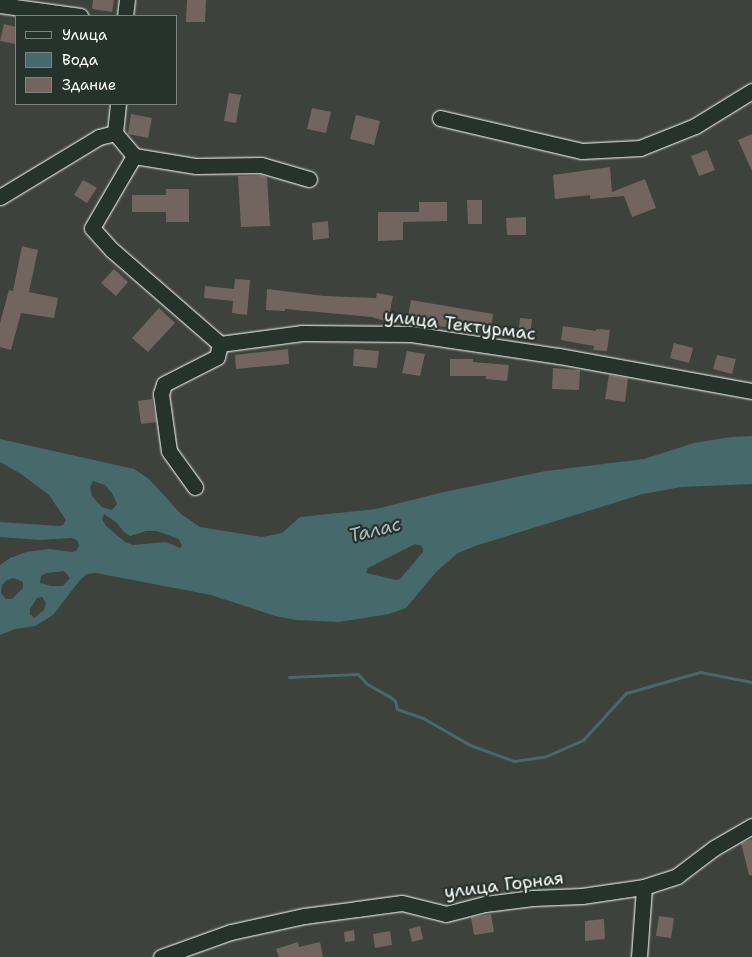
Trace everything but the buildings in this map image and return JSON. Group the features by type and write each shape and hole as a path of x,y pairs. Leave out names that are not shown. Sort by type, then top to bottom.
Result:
{"street":[{"path":"125,15 128,0"},
{"path":"0,5 73,15"},
{"path":"440,118 582,151 640,148 695,126 752,91"},
{"path":"118,105 115,134 134,156 196,166 261,165 309,179"},
{"path":"0,197 99,137 115,134"},
{"path":"134,156 124,170 92,228 112,250 220,344 217,357 164,384 161,394 169,451 195,487"},
{"name":"улица Тектурмас","path":"220,344 302,333 411,334 559,356 752,391"},
{"name":"улица Горная","path":"161,957 231,932 313,915 402,903 446,914 485,904 533,898 582,896 644,888 677,876 714,848 752,826"},
{"path":"639,957 644,888"}],"water":[{"name":"Талас","path":"752,436 752,484 681,487 643,494 475,546 458,553 437,571 406,608 389,614 339,622 296,620 275,616 211,595 96,573 87,574 80,580 53,615 35,626 15,629 0,635 0,565 10,558 26,552 49,549 73,552 77,550 79,545 77,540 72,538 40,540 0,537 0,522 59,526 63,525 66,520 49,495 21,474 0,462 0,439 134,469 149,479 181,514 200,527 262,537 282,533 300,517 376,509 444,492 546,471 644,459 694,443 731,437","holes":["93,481 105,485 112,493 117,504 112,510 102,507 92,496 90,487","104,514 116,522 130,536 146,531 157,531 179,539 182,546 180,548 166,542 133,545 125,542 106,526 102,519","415,544 422,546 423,552 400,579 396,580 366,573 368,568","64,571 70,578 63,586 51,586 40,583 41,576 47,573","14,578 23,582 23,588 12,599 6,599 1,593 2,585 7,580","42,597 46,603 44,610 34,618 30,614 30,609 37,598"]}],"waterway":[{"path":"289,677 358,674 367,684 395,701 397,709 423,718 470,745 514,761 544,757 583,740 626,693 700,672 752,682"}]}
